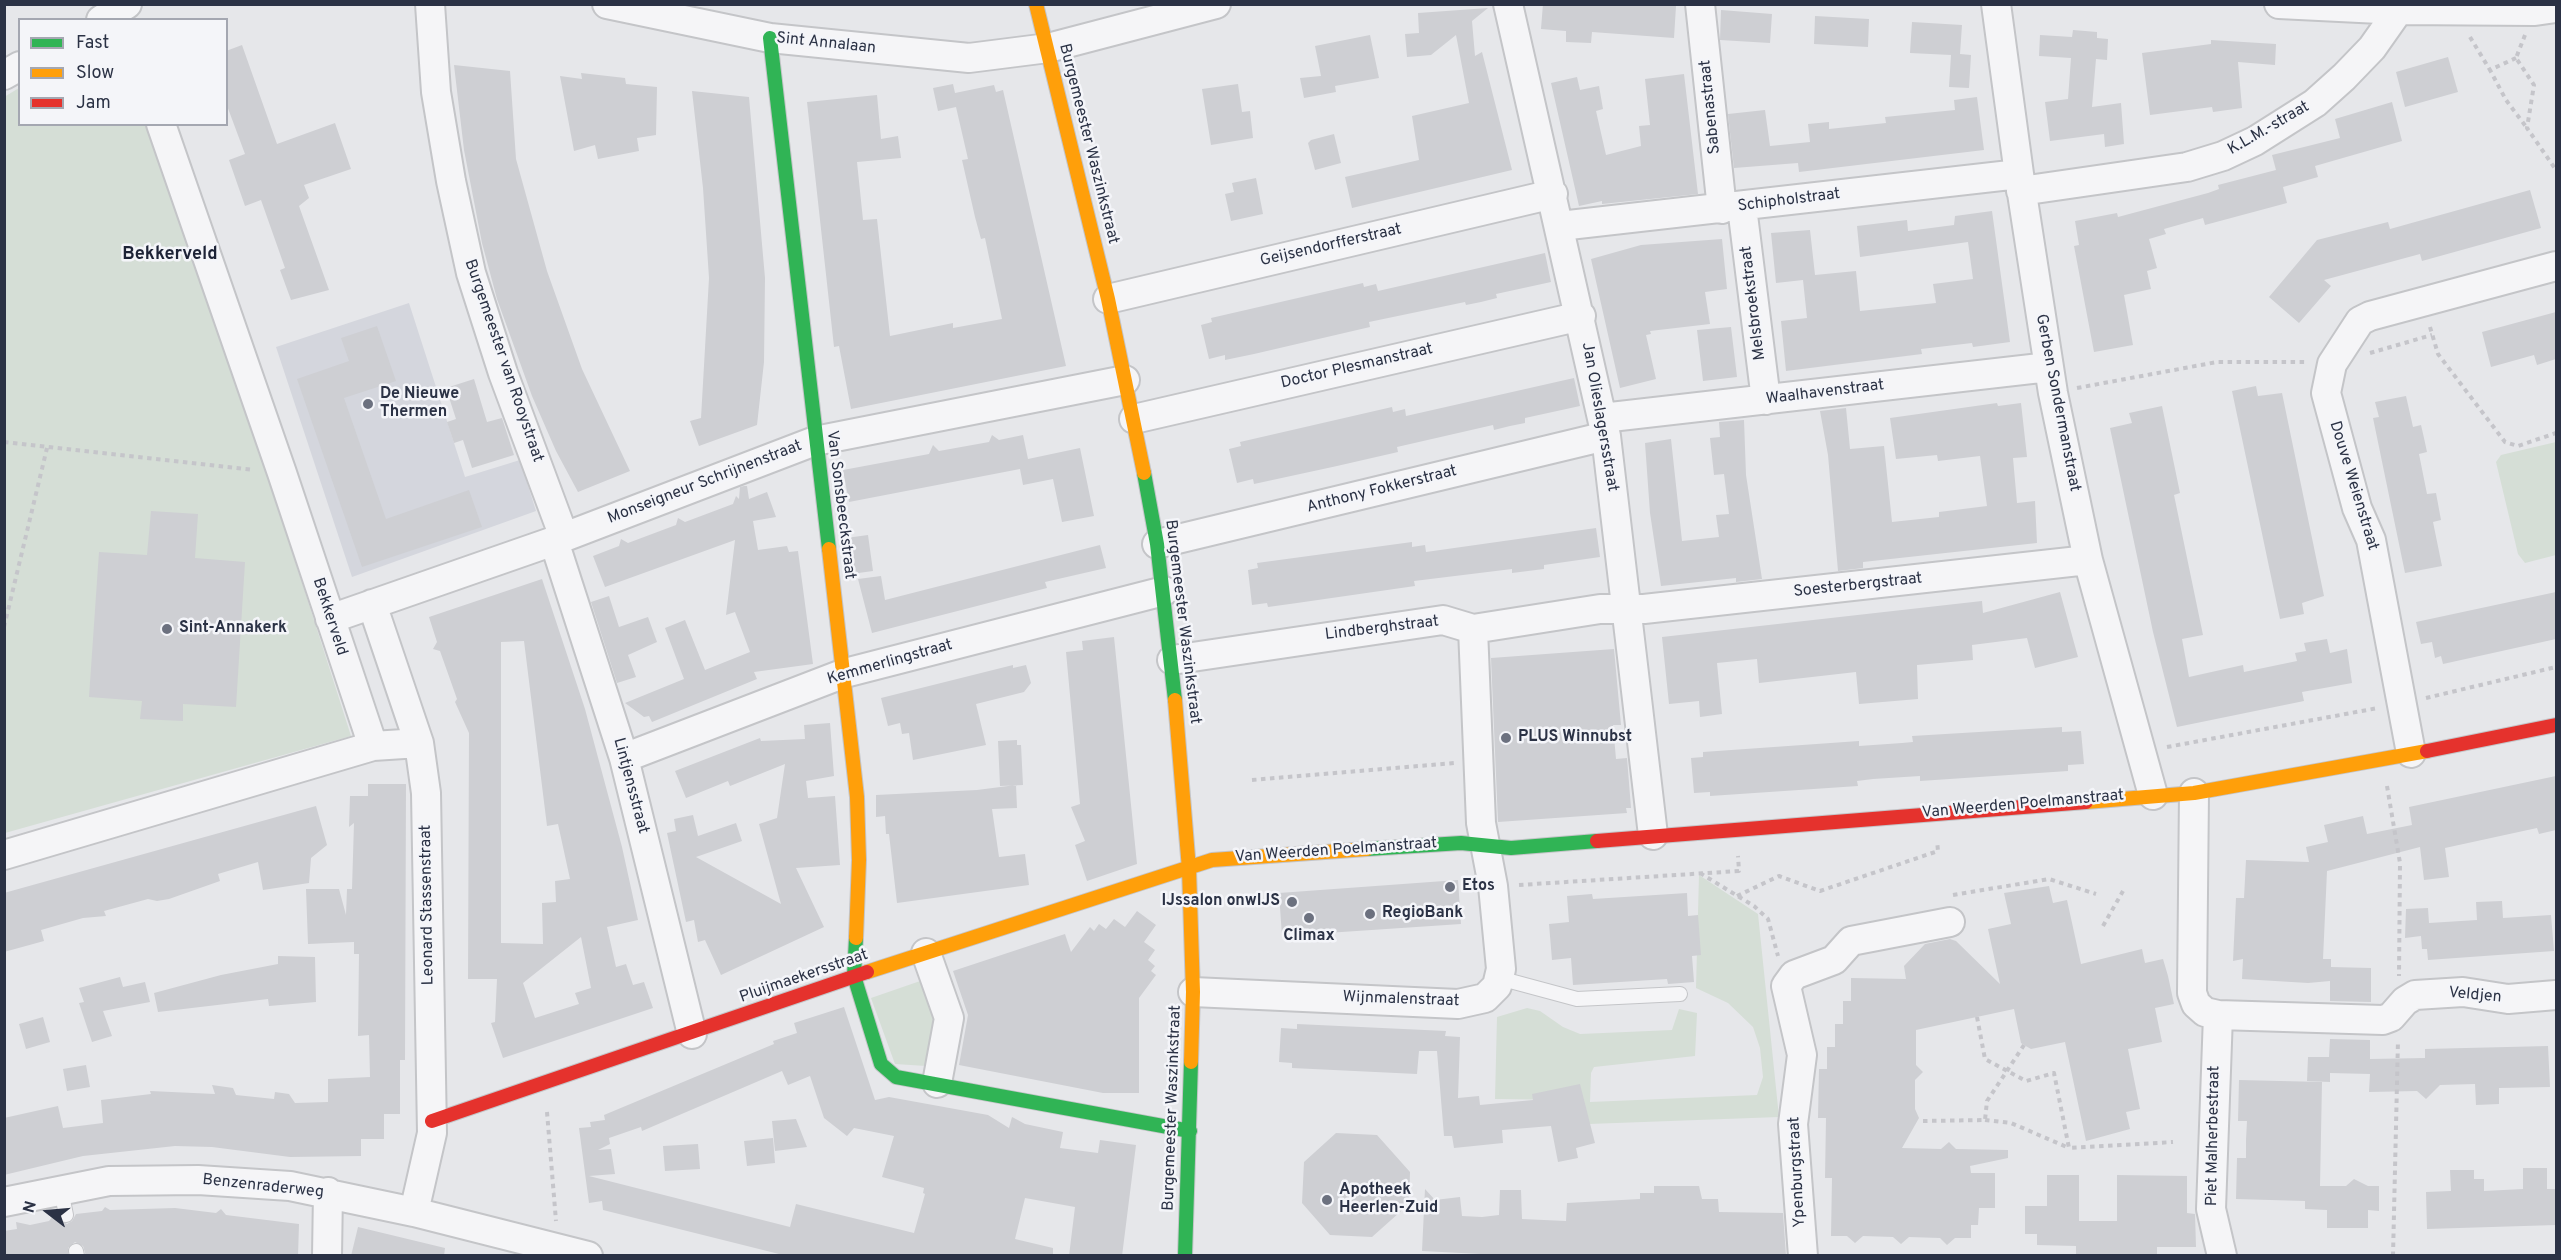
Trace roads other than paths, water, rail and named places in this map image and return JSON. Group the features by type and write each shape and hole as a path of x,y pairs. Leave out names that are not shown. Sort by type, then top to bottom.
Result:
{"street":[{"name":"Burgemeester van Rooystraat","path":"430,4 436,92 451,181 471,273 559,539"},
{"name":"Sint Annalaan","path":"608,4 770,38 969,58 1047,48 1216,4"},
{"name":"Burgemeester Waszinkstraat","path":"1036,4 1108,299 1134,419 1164,591 1189,869 1193,993 1185,1256"},
{"name":"Jan Olieslagersstraat","path":"1508,4 1581,316 1604,427 1653,835"},
{"name":"Sabenastraat","path":"1700,4 1732,208"},
{"name":"Gerben Sondermanstraat","path":"1996,4 2020,183 2051,380 2088,560 2153,795"},
{"path":"2279,4 2454,10 2546,10"},
{"name":"K.L.M.-straat","path":"2020,183 2187,167 2223,156 2255,141 2315,103 2372,48 2402,7"},
{"name":"Van Sonsbeeckstraat","path":"770,38 815,441 845,673 857,797 859,860 854,976"},
{"path":"4,75 18,67"},
{"name":"Bekkerveld","path":"162,126 282,473 373,746"},
{"name":"Schipholstraat","path":"1560,226 1732,208 2020,183"},
{"name":"Geijsendorfferstraat","path":"1108,299 1553,194"},
{"name":"Melsbroekstraat","path":"1732,208 1766,400"},
{"name":"Douve Weienstraat","path":"2411,753 2371,540 2357,508 2326,393 2332,364 2360,321 2370,316 2556,266"},
{"name":"Doctor Plesmanstraat","path":"1134,419 1581,316"},
{"name":"Monseigneur Schrijnenstraat","path":"330,619 559,539 815,441 1125,380"},
{"name":"Waalhavenstraat","path":"1604,427 1766,400 2051,380"},
{"name":"Anthony Fokkerstraat","path":"1157,544 1604,427"},
{"name":"Lintjensstraat","path":"559,539 624,758 692,1034"},
{"name":"Soesterbergstraat","path":"1627,609 2088,560"},
{"name":"Kemmerlingstraat","path":"624,758 845,673 1164,591"},
{"name":"Leonard Stassenstraat","path":"372,604 419,743 426,793 432,1121 430,1145 414,1212"},
{"name":"Lindberghstraat","path":"1172,660 1443,620 1473,629 1600,609 1627,609"},
{"path":"1473,629 1480,761 1479,790 1484,845 1493,886 1501,969 1499,978"},
{"name":"Van Weerden Poelmanstraat","path":"1189,869 1212,860 1257,855 1461,843 1511,848 2194,793 2556,724"},
{"path":"4,855 373,746 419,743"},
{"path":"2194,793 2192,993 2200,1009 2218,1016"},
{"name":"Pluijmaekersstraat","path":"432,1121 692,1034 854,976 1189,869"},
{"name":"Ypenburgstraat","path":"1803,1256 1794,1124 1802,1055 1786,986 1794,975 1834,960 1851,941 1950,922"},
{"path":"926,953 949,1018 937,1083"},
{"path":"854,976 885,1070 896,1077 1190,1131"},
{"name":"Wijnmalenstraat","path":"1193,993 1458,1004 1485,998 1497,986 1499,978"},
{"name":"Veldjen","path":"2218,1016 2383,1020 2391,1017 2405,1001 2415,995 2463,992 2508,999 2556,995"},
{"name":"Piet Malherbestraat","path":"2218,1016 2211,1209 2222,1256"},
{"name":"Benzenraderweg","path":"4,1202 64,1202 109,1182 171,1179 269,1184 328,1192 588,1256"},
{"path":"327,1256 328,1192"}],"lane":[{"path":"1499,978 1576,999 1680,994"}],"place":[{"name":"De Nieuwe Thermen","path":"368,404"},
{"name":"Sint-Annakerk","path":"167,629"},
{"name":"PLUS Winnubst","path":"1506,738"},
{"name":"Etos","path":"1450,887"},
{"name":"IJssalon onwIJS","path":"1292,902"},
{"name":"RegioBank","path":"1370,914"},
{"name":"Climax","path":"1309,918"},
{"name":"Apotheek Heerlen-Zuid","path":"1327,1200"}],"district":[{"name":"Bekkerveld","path":"170,255"}]}
